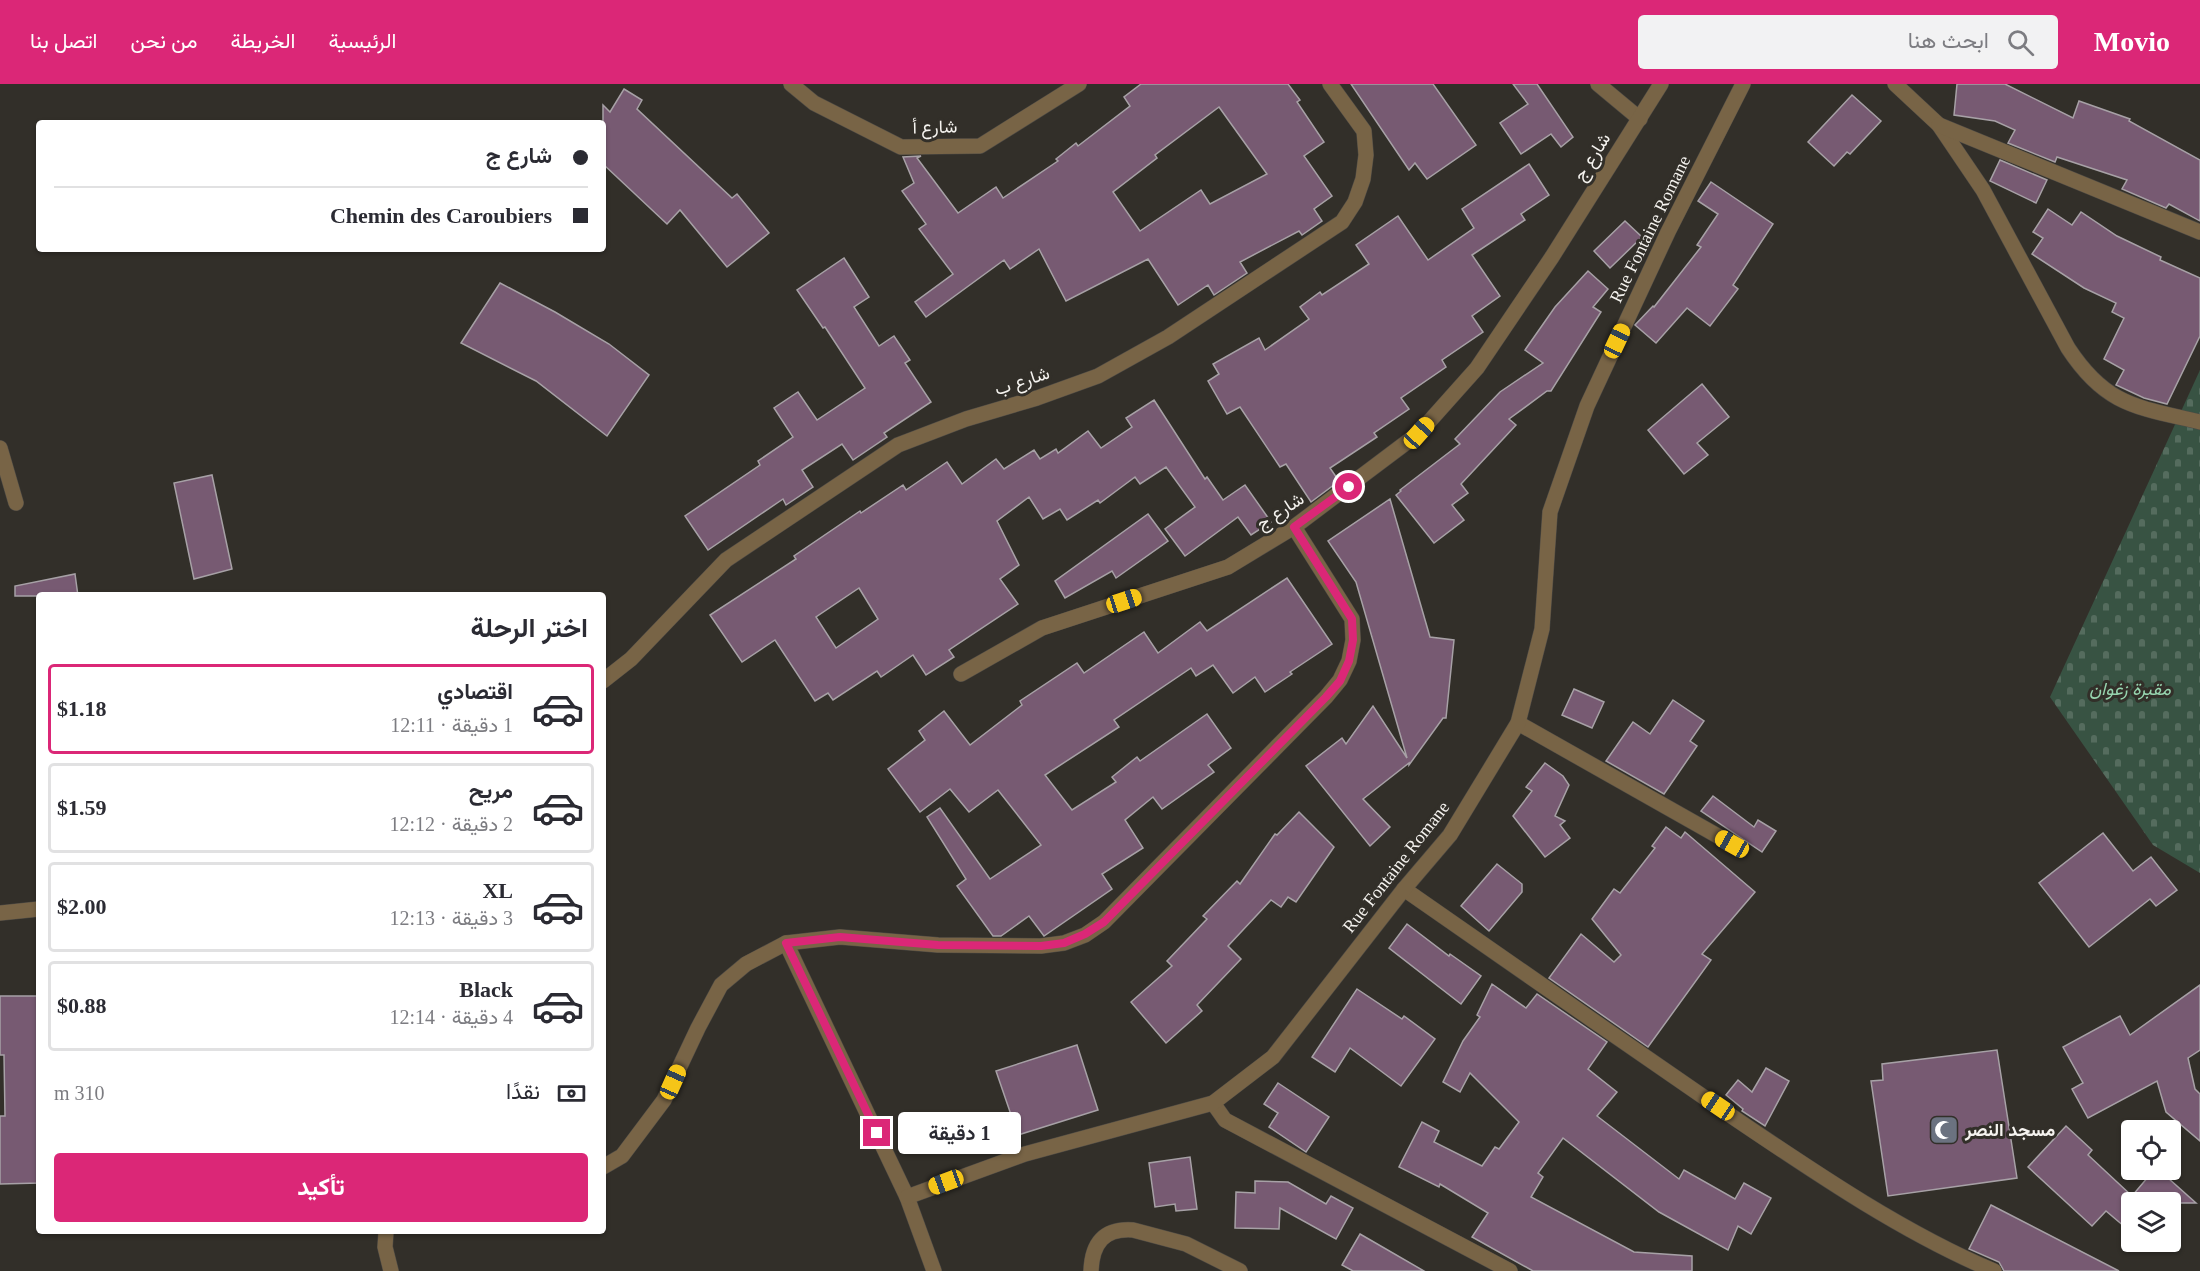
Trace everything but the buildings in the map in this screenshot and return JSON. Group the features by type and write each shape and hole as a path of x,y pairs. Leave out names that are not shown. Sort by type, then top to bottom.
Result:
{"street":[{"name":"شارع أ","path":"791,84 814,103 902,147 980,146 1079,84"},
{"name":"شارع ب","path":"606,679 631,659 726,560 898,445 966,419 1037,398 1098,376 1168,337 1342,222 1355,202 1364,179 1366,155 1364,131 1330,84"},
{"path":"1598,84 1640,119"},
{"name":"شارع ج","path":"961,674 1042,628 1228,567 1294,527 1419,433 1477,368 1552,257 1661,84"},
{"name":"Rue Fontaine Romane","path":"907,1197 1025,1154 1214,1103 1273,1057 1404,889 1450,835 1518,723 1542,629 1550,512 1587,406 1668,232 1743,84"},
{"path":"1894,84 1940,125 1983,190 2068,348 2083,370 2102,389 2124,402 2200,422"},
{"path":"1940,125 2200,232"},
{"path":"0,448 16,503"},
{"path":"606,1165 621,1156 664,1100 721,985 747,964 786,943 840,937 938,945 1041,946 1075,939 1104,922 1340,681 1349,661 1353,640 1352,619 1294,527"},
{"path":"1518,723 1732,844"},
{"path":"1404,889 1805,1166 1949,1252 1994,1271"},
{"path":"0,913 36,909"},
{"path":"786,943 907,1197 934,1271"},
{"path":"1214,1103 1225,1120 1510,1271"},
{"path":"1091,1271 1095,1247 1108,1234 1125,1229 1186,1244 1240,1271"},
{"path":"386,1234 385,1247 391,1271"}],"green space":[{"name":"مقبرة زغوان","path":"2200,370 2200,873 2153,845 2050,697"}],"place":[{"name":"مسجد النصر","path":"1944,1130"}],"route":[{"path":"877,1133 786,943 840,937 938,945 1041,946 1064,943 1104,922 1340,681 1349,661 1353,640 1352,619 1294,527 1349,487"}]}
